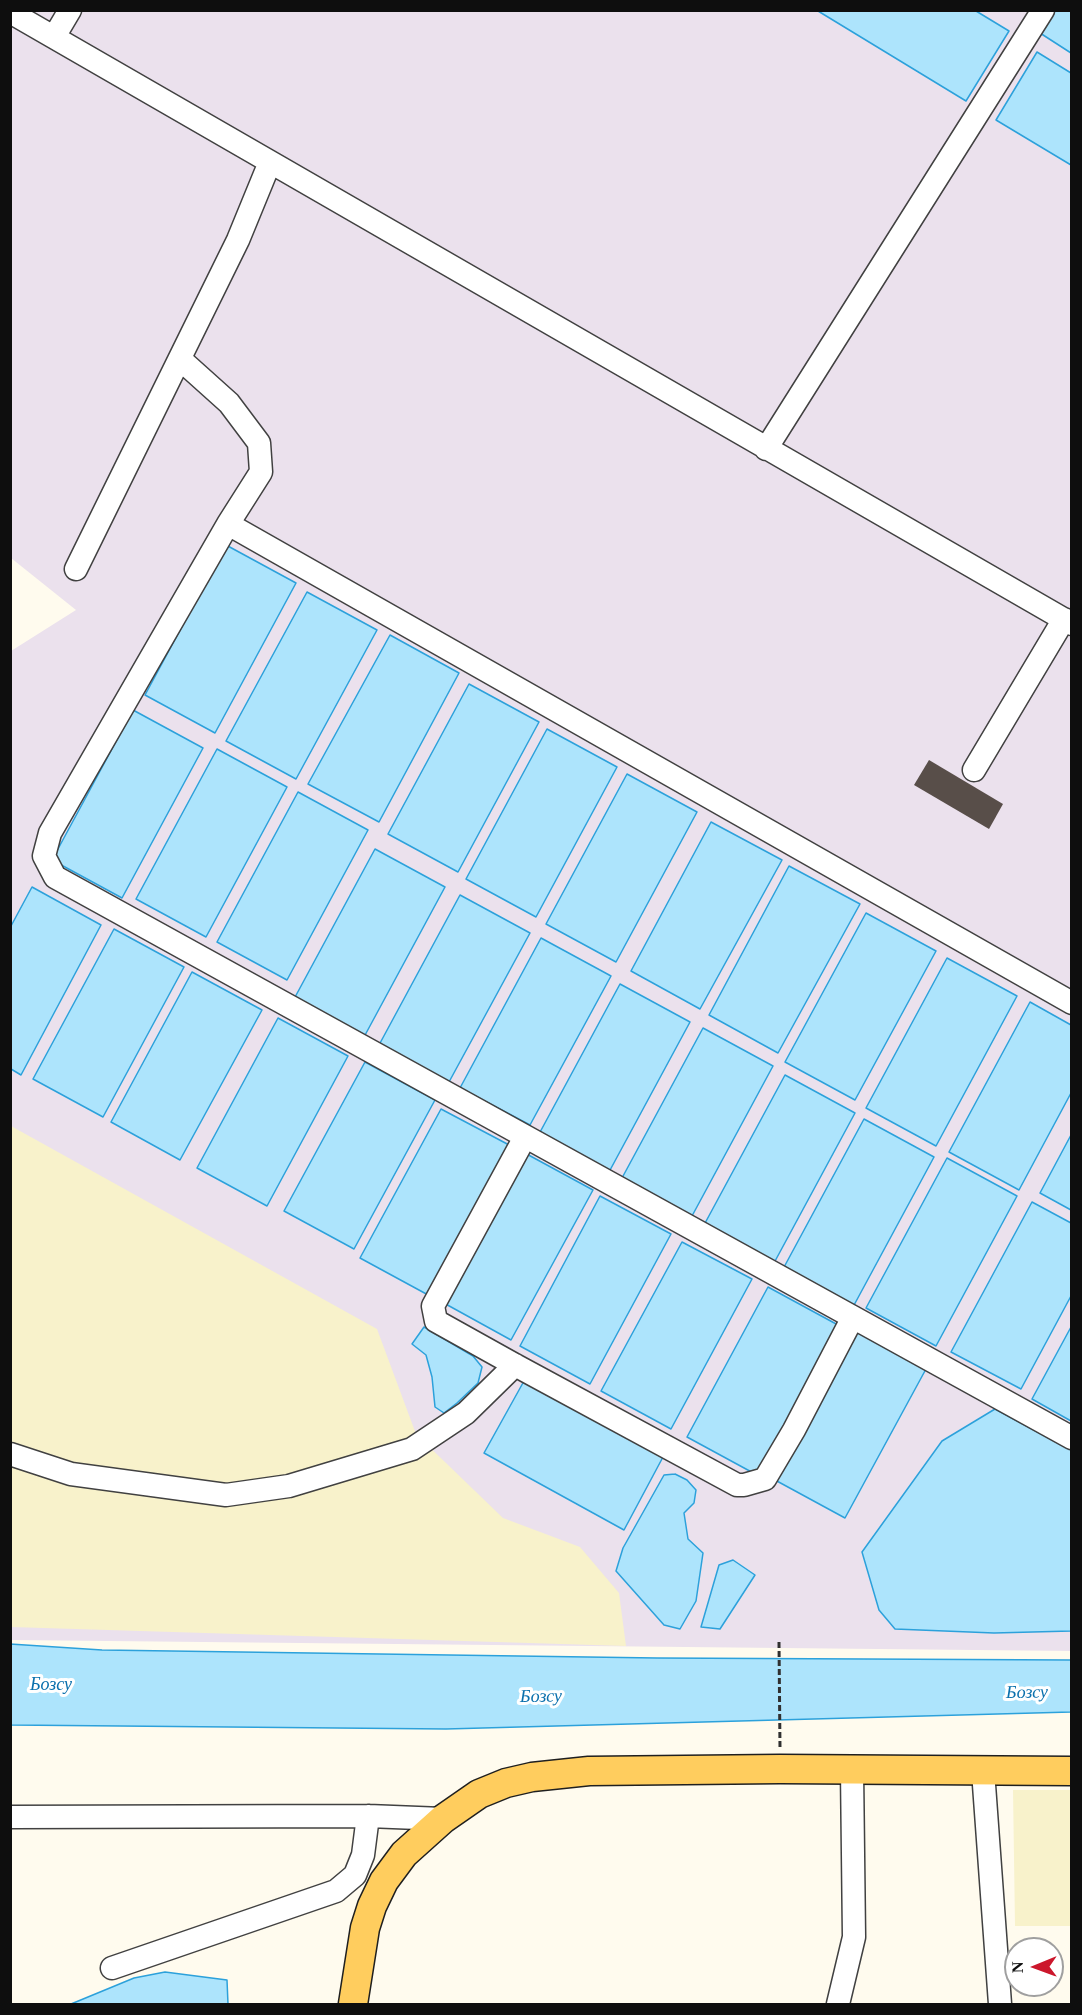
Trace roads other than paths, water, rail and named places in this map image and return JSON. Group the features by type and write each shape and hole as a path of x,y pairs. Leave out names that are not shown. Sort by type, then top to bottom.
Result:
{"main road":[{"path":"353,2004 363,1939 376,1894 399,1860 443,1819 479,1794 506,1784 560,1773 780,1769 1071,1771"}],"street":[{"path":"54,37 70,10"},
{"path":"766,449 1043,10"},
{"path":"10,12 1068,622 974,770"},
{"path":"76,569 238,240 270,162"},
{"path":"180,359 229,404 259,443 261,472 228,524 50,833 44,856 55,877 1071,1438"},
{"path":"228,524 1071,1003"},
{"path":"525,1137 433,1306 436,1321 514,1365 737,1485 744,1485 765,1479 794,1430 853,1317"},
{"path":"10,1454 71,1474 226,1495 289,1486 412,1449 466,1413 514,1365"},
{"path":"838,2004 854,1937 852,1770"},
{"path":"983,1771 1000,2004"},
{"path":"10,1817 368,1816 443,1819"},
{"path":"112,1968 336,1891 356,1875 363,1855 368,1816"}],"water":[{"path":"818,11 976,11 1009,31 966,101"},
{"path":"1055,11 1071,11 1071,53 1040,33"},
{"path":"1037,52 1071,73 1071,165 996,120"},
{"path":"226,545 296,583 215,733 145,695"},
{"path":"307,592 377,630 296,779 226,741"},
{"path":"390,635 459,673 379,822 308,784"},
{"path":"469,684 539,722 458,872 388,834"},
{"path":"133,710 203,748 122,898 52,860"},
{"path":"547,729 617,767 536,917 466,879"},
{"path":"217,749 287,787 206,937 136,899"},
{"path":"627,774 697,812 616,962 546,924"},
{"path":"298,792 368,830 287,980 217,942"},
{"path":"711,822 782,860 700,1009 631,971"},
{"path":"375,849 445,887 364,1037 294,999"},
{"path":"789,866 860,904 778,1053 709,1015"},
{"path":"32,887 101,925 21,1075 11,1069 11,926"},
{"path":"460,895 530,933 449,1082 379,1045"},
{"path":"866,913 936,951 855,1100 785,1062"},
{"path":"114,929 184,967 103,1117 33,1079"},
{"path":"541,938 611,976 530,1125 460,1088"},
{"path":"947,958 1017,996 936,1146 866,1108"},
{"path":"192,972 262,1010 180,1160 111,1122"},
{"path":"620,984 690,1022 609,1172 539,1134"},
{"path":"1030,1002 1071,1025 1071,1093 1019,1190 949,1152"},
{"path":"278,1018 348,1056 267,1206 197,1168"},
{"path":"703,1028 773,1066 692,1216 622,1178"},
{"path":"365,1062 435,1100 354,1249 284,1211"},
{"path":"785,1075 855,1113 774,1263 704,1225"},
{"path":"441,1109 511,1146 430,1296 360,1258"},
{"path":"864,1119 934,1157 853,1307 783,1269"},
{"path":"1071,1135 1071,1210 1040,1193"},
{"path":"523,1152 593,1190 511,1340 442,1302"},
{"path":"947,1158 1017,1196 936,1346 866,1308"},
{"path":"600,1196 671,1234 590,1384 520,1346"},
{"path":"1032,1202 1071,1223 1071,1296 1021,1389 951,1352"},
{"path":"682,1242 752,1279 671,1429 601,1391"},
{"path":"768,1287 838,1325 757,1475 687,1437"},
{"path":"424,1327 473,1356 482,1367 478,1383 444,1413 435,1407 432,1377 426,1355 412,1344"},
{"path":"1071,1327 1071,1421 1032,1399"},
{"path":"856,1331 926,1369 845,1518 775,1480"},
{"path":"524,1381 663,1457 624,1530 484,1453"},
{"path":"995,1409 1071,1450 1071,1631 994,1633 895,1629 879,1610 862,1552 942,1441"},
{"path":"675,1474 687,1480 696,1490 694,1503 684,1513 688,1539 703,1553 696,1601 680,1629 664,1625 616,1571 623,1548 664,1475"},
{"path":"733,1560 755,1575 720,1629 701,1627 719,1565"},
{"name":"Бозсу","path":"10,1644 102,1650 657,1658 1071,1660 1071,1712 446,1729 11,1725"},
{"path":"165,1972 227,1980 228,2004 71,2004 134,1978"}]}
